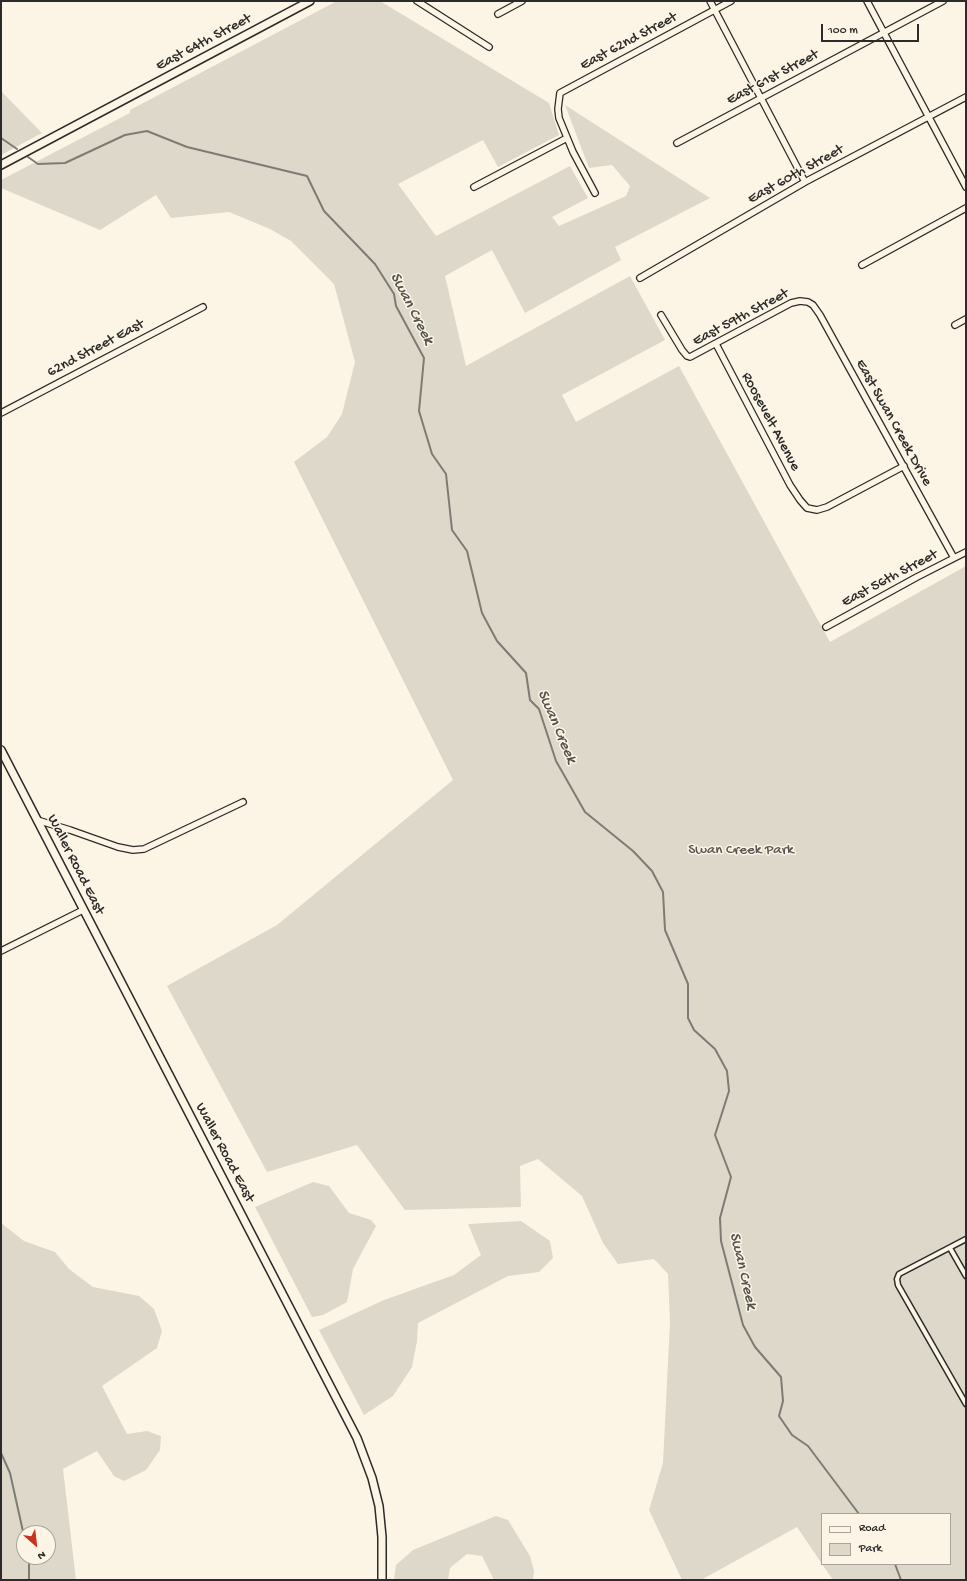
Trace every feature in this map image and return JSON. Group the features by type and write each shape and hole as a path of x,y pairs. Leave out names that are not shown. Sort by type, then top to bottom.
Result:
{"street":[{"name":"East 64th Street","path":"1,164 310,1"},
{"path":"417,1 489,47"},
{"path":"498,14 522,1"},
{"path":"710,1 805,182"},
{"name":"East 62nd Street","path":"567,138 559,118 558,109 560,93 731,1"},
{"path":"866,1 966,187"},
{"name":"East 61st Street","path":"677,143 943,1"},
{"name":"East 60th Street","path":"640,278 805,182 966,97"},
{"path":"474,187 567,138 595,193"},
{"path":"862,265 966,208"},
{"name":"East 59th Street","path":"661,315 686,355 692,357 791,303 800,300 808,302"},
{"name":"East Swan Creek Drive","path":"808,302 815,307 820,314 954,558"},
{"name":"62nd Street East","path":"1,413 203,308"},
{"path":"954,325 966,319"},
{"name":"Roosevelt Avenue","path":"716,344 790,485 800,500 808,508 817,510 827,507 904,466"},
{"name":"East 56th Street","path":"826,627 966,552"},
{"name":"Waller Road East","path":"1,750 358,1438 372,1478 379,1506 382,1545 382,1580"},
{"path":"37,820 118,847 133,850 144,849 243,802"},
{"path":"1,951 83,910"},
{"path":"966,1240 899,1274 897,1279 898,1285 966,1404"},
{"path":"950,1248 966,1276"}],"green space":[{"name":"Swan Creek Park","path":"337,1 380,1 549,103 559,135 498,167 483,140 398,184 436,236 570,166 588,198 552,217 559,226 626,196 630,186 612,165 589,168 565,105 710,198 615,247 621,260 525,313 492,250 445,276 466,366 630,276 665,340 562,395 576,422 679,366 830,642 966,566 966,1580 833,1580 823,1565 951,1565 951,1513 821,1513 821,1563 797,1527 701,1580 682,1580 649,1510 663,1463 670,1322 668,1274 654,1259 618,1264 603,1243 582,1196 538,1159 520,1166 521,1207 405,1210 357,1145 267,1172 167,986 277,925 453,780 294,462 327,437 342,414 355,362 334,284 291,241 270,229 229,212 171,218 156,195 100,230 1,188 1,180 130,113 130,110"},
{"path":"1,91 42,133 1,155"},
{"path":"313,1182 329,1186 349,1213 371,1220 376,1226 353,1269 347,1302 323,1315 312,1317 255,1207"},
{"path":"521,1221 550,1241 553,1258 539,1272 508,1276 418,1323 417,1341 412,1367 393,1396 364,1415 319,1330 384,1300 454,1275 481,1255 468,1224"},
{"path":"1,1223 24,1241 55,1252 69,1269 93,1287 139,1296 154,1309 162,1331 157,1348 102,1386 127,1434 147,1431 161,1436 160,1450 146,1470 124,1481 114,1476 97,1451 63,1469 76,1580 1,1580"},
{"path":"496,1516 508,1520 530,1556 534,1571 533,1580 494,1580 482,1556 467,1554 450,1568 448,1580 394,1580 396,1565 413,1550"}],"waterway":[{"name":"Swan Creek","path":"28,157 38,164 65,163 125,135 147,131 187,147 307,176 324,211 375,264 394,294 396,306 424,358 419,411 432,454 446,474 452,530 467,551 482,613 497,641 526,673 530,700 539,709 556,761 585,812 633,851 652,871 663,892 665,930 688,984 688,1018 694,1030 715,1049 727,1071 729,1091 715,1135 731,1177 720,1218 721,1241 743,1325 755,1347 781,1377 783,1401 779,1416 792,1435 808,1446 858,1513"},
{"name":"Swan Creek","path":"1,138 17,149"},
{"path":"1,1453 10,1473 22,1525"},
{"path":"29,1565 29,1580"},
{"name":"Swan Creek","path":"895,1565 901,1580"}]}
